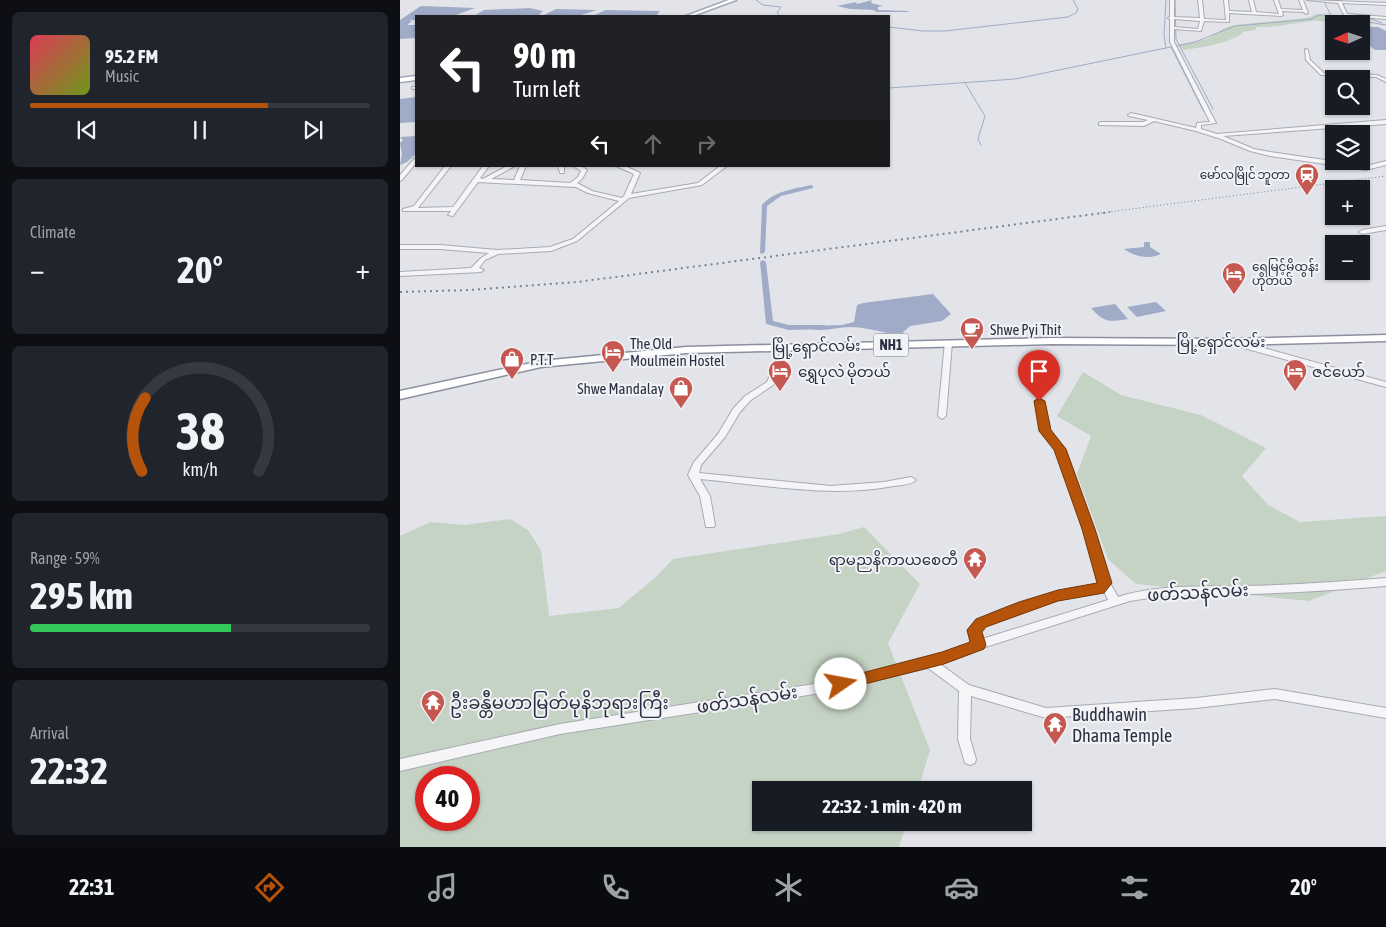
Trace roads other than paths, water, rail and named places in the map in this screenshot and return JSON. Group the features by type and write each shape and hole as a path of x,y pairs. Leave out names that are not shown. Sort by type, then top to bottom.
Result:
{"highway":[{"name":"မြို့ရှောင်လမ်း","path":"400,395 519,368 568,360 686,350 948,343 1231,342 1386,338"}],"main road":[{"path":"691,15 734,0"},
{"path":"400,80 415,78"}],"street":[{"path":"1172,0 1170,18 1175,47 1213,123 1199,124 1198,130"},
{"path":"1171,28 1200,30 1202,20 1200,0"},
{"path":"1170,18 1228,21 1226,0"},
{"path":"1251,0 1254,13"},
{"path":"1228,12 1281,15 1276,0"},
{"path":"1279,10 1306,12 1301,0"},
{"path":"1309,0 1386,4"},
{"path":"1340,2 1346,15 1386,18"},
{"path":"1365,2 1374,17"},
{"path":"1306,50 1308,60 1323,74 1377,76 1386,80"},
{"path":"1131,115 1198,130 1252,150 1270,154 1366,168 1386,163"},
{"path":"1101,124 1144,124 1153,119"},
{"path":"1216,136 1386,122"},
{"path":"400,179 415,161"},
{"path":"402,210 416,206 447,167"},
{"path":"451,215 485,167"},
{"path":"485,180 510,167"},
{"path":"516,182 523,167"},
{"path":"571,185 580,178 584,170 578,167"},
{"path":"622,167 637,173 625,199"},
{"path":"400,247 440,247 498,252 551,249 575,240 625,199 636,194 700,184 723,167"},
{"path":"476,180 577,185 590,192 625,199"},
{"path":"402,210 455,209"},
{"path":"1362,232 1386,228"},
{"path":"473,270 483,259 498,252"},
{"path":"400,274 482,270"},
{"path":"1231,342 1386,385"},
{"path":"942,416 948,343"},
{"path":"710,525 705,496 693,475 697,464 722,435 736,411 748,398 770,383 787,347"},
{"path":"1039,401 1045,431 1060,449 1089,529 1105,583 1115,602"},
{"path":"693,475 831,489 875,486 911,480"},
{"name":"ဖတ်သန်လမ်း","path":"400,764 560,728 827,687 930,663 978,645 1148,593 1186,590 1319,587 1386,582"},
{"path":"978,645 974,630 981,623 1024,606 1058,596 1099,589 1105,583"},
{"path":"930,663 965,689 1046,713 1275,694 1386,713"},
{"path":"965,689 964,739 970,760"}],"water":[{"path":"872,0 871,3 883,6 878,7 878,10 909,12 877,12 837,6"},
{"path":"421,6 475,8 456,15 415,15 415,20 409,20 412,21 407,25 415,25 415,38 400,39 400,20"},
{"path":"530,8 543,11 539,15 476,15 484,10"},
{"path":"556,9 597,10 581,15 544,15"},
{"path":"605,10 660,11 657,15 595,15"},
{"path":"1370,27 1378,27 1386,31 1386,50 1375,50 1370,46"},
{"path":"415,97 415,122 400,123 400,99"},
{"path":"415,136 415,155 400,165 402,154 400,143 403,140 400,137"},
{"path":"1144,242 1150,242 1150,247 1161,254 1151,257 1141,256 1132,254 1124,249 1144,247"},
{"path":"933,294 951,314 942,321 910,326 900,335 856,327 811,329 812,326 842,325 854,322 857,305 863,303"},
{"path":"1156,302 1166,311 1137,317 1127,307"},
{"path":"1115,304 1128,319 1107,320 1091,308"}],"waterway":[{"path":"756,0 763,5 781,7 777,13 779,15"},
{"path":"890,27 923,31 945,31 1068,17 1076,13 1078,9 1073,0"},
{"path":"1166,0 1164,35 1166,48"},
{"path":"1175,0 1176,39 1179,45"},
{"path":"1328,0 1325,4 1331,15"},
{"path":"1330,0 1343,1"},
{"path":"1179,45 1195,42 1235,26 1312,19 1319,15 1325,15"},
{"path":"1370,18 1375,18"},
{"path":"1371,19 1382,23"},
{"path":"1370,22 1386,25"},
{"path":"1166,48 1179,45"},
{"path":"1179,45 1213,109"},
{"path":"1171,47 1204,112"},
{"path":"890,88 1015,79 1166,48"},
{"path":"965,83 985,116 978,139 981,145"},
{"path":"762,252 764,206 779,195 811,187"},
{"path":"763,262 769,322 789,327 822,327"}],"railway":[{"path":"1101,213 1386,176"},
{"path":"400,292 469,290 577,282 1110,212"}],"place":[{"name":"မော်လမြိုင် ဘူတာ","path":"1307,196"},
{"name":"ရွှေမြင့်မိုထွန်း ဟိုတယ်","path":"1234,295"},
{"name":"Shwe Pyi Thit","path":"972,350"},
{"name":"The Old Moulmein Hostel","path":"613,373"},
{"name":"P.T.T","path":"512,380"},
{"name":"ရွှေပုလဲ မိုတယ်","path":"780,392"},
{"name":"ဇင်ယော်","path":"1295,392"},
{"name":"Shwe Mandalay","path":"681,409"},
{"name":"ရာမညနိကာယစေတီ","path":"975,580"},
{"name":"ဦးခန္တီမဟာမြတ်မုနိဘုရားကြီး","path":"433,723"},
{"name":"Buddhawin Dhama Temple","path":"1055,745"}]}
